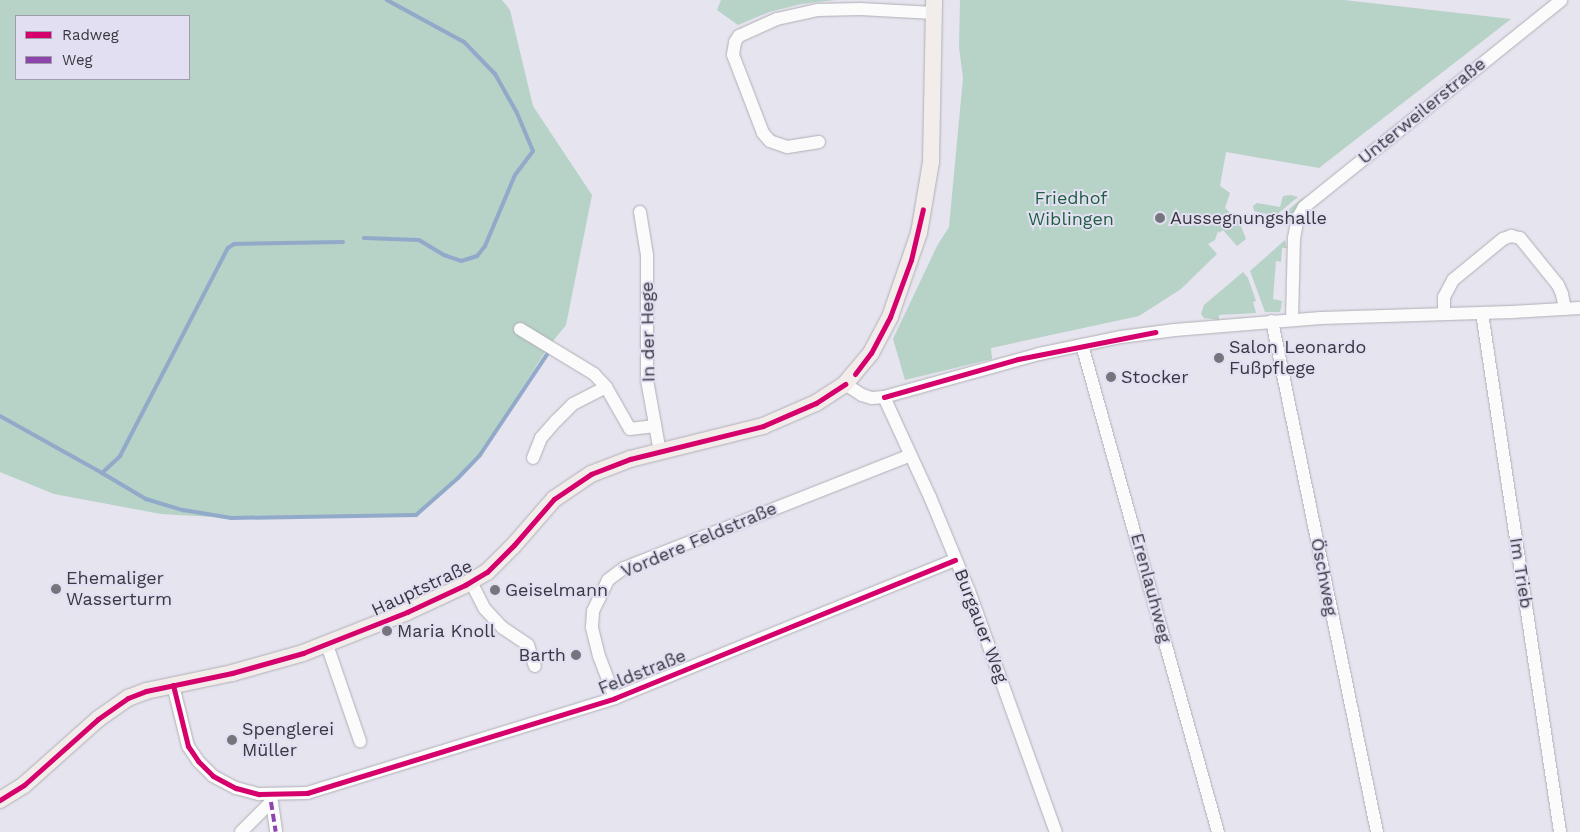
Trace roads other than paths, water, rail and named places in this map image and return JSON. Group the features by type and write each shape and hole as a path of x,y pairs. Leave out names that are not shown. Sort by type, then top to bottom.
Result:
{"main road":[{"path":"850,379 877,342 890,317 911,260 924,209 931,162 934,6"},
{"name":"Hauptstraße","path":"0,800 30,780 111,709 146,691 232,673 327,645 407,612 470,582 497,563 546,508 570,486 603,468 729,436 777,421 816,403 850,379"}],"street":[{"name":"Unterweilerstraße","path":"1292,320 1295,231 1298,217 1307,204 1561,0"},
{"path":"819,142 786,147 770,141 763,133 733,55 733,49 739,36 777,19 818,10 934,6"},
{"name":"In der Hege","path":"640,212 646,255 647,380 660,452"},
{"path":"1444,314 1444,296 1453,280 1503,239 1511,236 1520,238 1558,285 1565,309"},
{"path":"850,379 862,395 872,398 884,397 1004,362 1155,332 1272,321 1580,308"},
{"name":"Im Trieb","path":"1482,313 1560,832"},
{"name":"Öschweg","path":"1272,321 1377,832"},
{"path":"520,329 580,364 606,387 630,429 655,426"},
{"name":"Erenlauhweg","path":"1082,345 1218,832"},
{"path":"533,458 541,438 556,420 573,404 606,387"},
{"name":"Burgauer Weg","path":"884,397 909,456 930,496 984,632 1056,832"},
{"name":"Vordere Feldstraße","path":"615,698 599,656 592,627 593,611 608,580 624,568 909,456"},
{"name":"Feldstraße","path":"173,685 185,737 198,761 223,782 271,798 307,793 615,698 955,560"},
{"name":"Hauptstraße","path":"470,582 491,615 503,628 528,645 535,666"},
{"path":"327,645 360,741"},
{"path":"241,832 271,798"},
{"path":"271,798 276,832"}],"waterway":[{"path":"364,238 419,240 444,255 461,261 477,256 485,246 515,175 533,151 517,113 495,74 464,42 387,0"},
{"path":"0,416 102,473 120,456 228,248 234,244 343,242"},
{"path":"102,473 146,499 183,510 231,518 416,515 458,478 480,455 548,353"}],"place":[{"name":"Aussegnungshalle","path":"1160,218"},
{"name":"Salon Leonardo Fußpflege","path":"1219,358"},
{"name":"Stocker","path":"1111,377"},
{"name":"Ehemaliger Wasserturm","path":"56,589"},
{"name":"Geiselmann","path":"495,590"},
{"name":"Maria Knoll","path":"387,631"},
{"name":"Barth","path":"576,655"},
{"name":"Spenglerei Müller","path":"232,740"}],"park label":[{"name":"Friedhof Wiblingen","path":"1071,209"}]}
